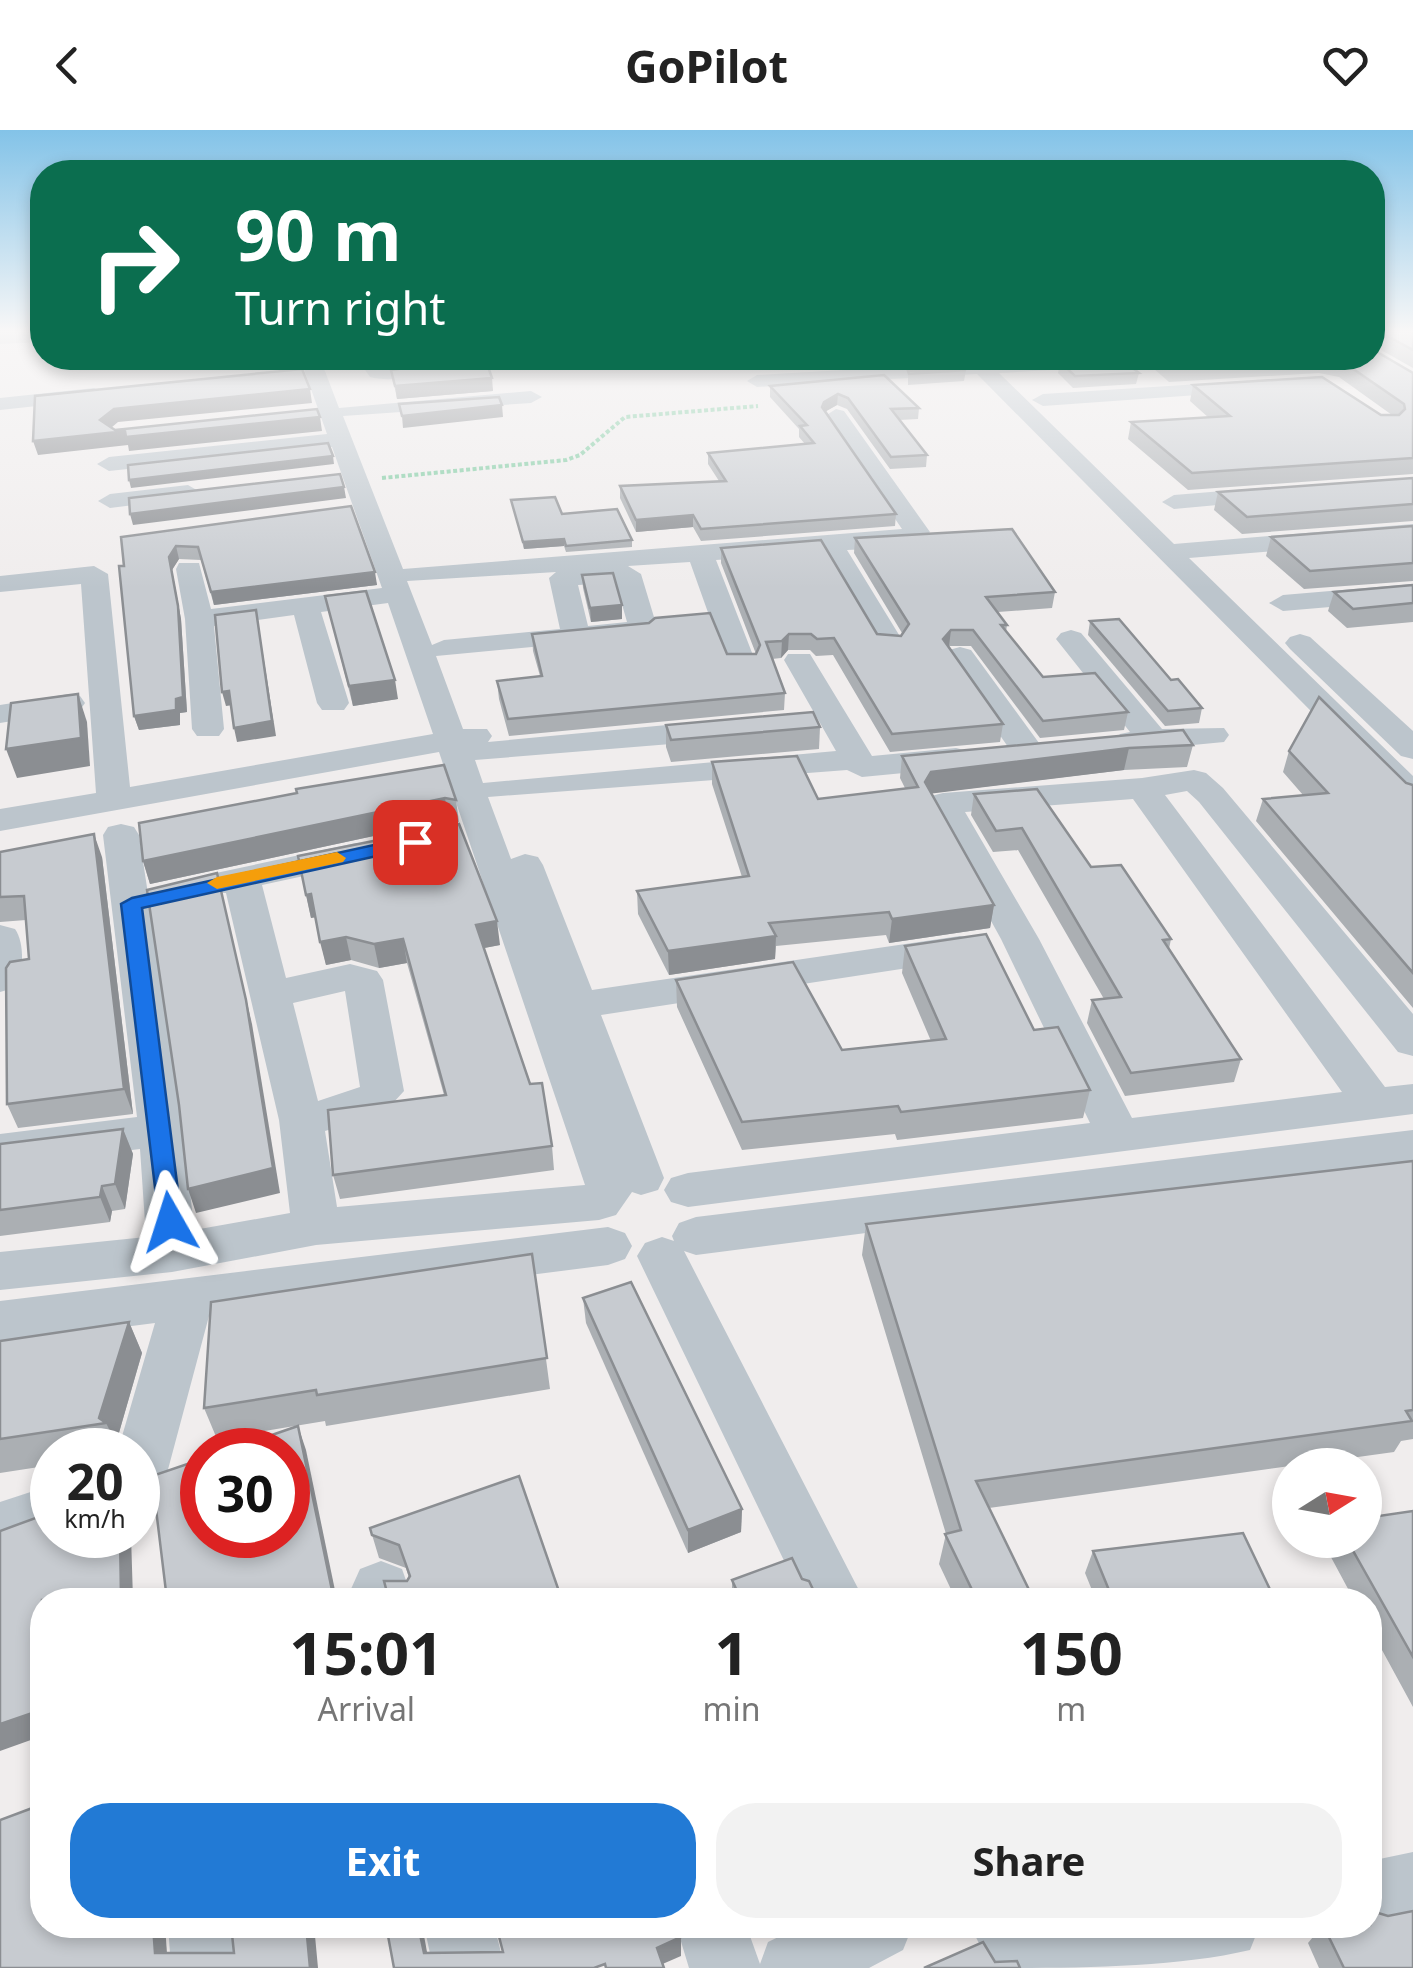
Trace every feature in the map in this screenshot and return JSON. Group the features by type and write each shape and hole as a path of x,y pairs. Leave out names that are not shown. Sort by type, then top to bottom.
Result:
{"street":[{"path":"110,501 227,470 333,418 354,416"},
{"path":"199,620 405,584 700,553 904,538 918,532 836,416"},
{"path":"1040,416 1168,552 1413,794"},
{"path":"1061,416 1201,550 1261,598 1413,749"},
{"path":"333,418 353,476 405,584 465,735 634,1257 682,1228 1120,1138 1394,1102"},
{"path":"109,464 227,470"},
{"path":"1174,502 1290,493"},
{"path":"1168,552 1413,532"},
{"path":"830,542 889,642"},
{"path":"700,553 741,663"},
{"path":"189,569 199,620 208,729"},
{"path":"0,584 94,574 116,807 162,897 161,1130 196,1281"},
{"path":"405,584 444,649 465,735 496,789 579,1005 615,1204"},
{"path":"1261,598 1413,592"},
{"path":"306,604 332,703"},
{"path":"444,649 576,636"},
{"path":"1070,639 1153,739"},
{"path":"960,656 1027,750"},
{"path":"798,660 863,768 1063,747"},
{"path":"0,714 104,697"},
{"path":"794,722 834,719"},
{"path":"0,820 78,804 116,807 465,735 756,726"},
{"path":"1099,744 1213,736"},
{"path":"496,789 857,759"},
{"path":"1120,1138 1020,939 943,803 1142,788 1188,780 1203,786 1413,1042"},
{"path":"1142,788 1394,1102"},
{"path":"162,897 392,846"},
{"path":"241,877 273,994 301,1120 316,1228"},
{"path":"0,979 2,937"},
{"path":"579,1005 1020,939"},
{"path":"273,994 350,977 364,980 380,1096 366,1104 301,1120"},
{"path":"0,1150 161,1130"},
{"path":"682,1228 1413,1146"},
{"path":"0,1322 196,1281 615,1204 675,1182 682,1228 829,1588"},
{"path":"152,1428 196,1281 233,1243 316,1228 615,1204"},
{"path":"0,1271 196,1281"},
{"path":"0,1528 30,1518"},
{"path":"1382,1893 1413,1887"},
{"path":"205,1938 208,1968"},
{"path":"462,1938 469,1968"},
{"path":"715,1938 725,1968"},
{"path":"794,1968 853,1938"},
{"path":"1022,1952 1127,1938"}],"path":[{"path":"353,476 566,460 580,455 625,417 640,416"}],"building":[{"path":"34,416 105,416 100,420 115,430 252,416 320,417 126,437 125,431 33,441"},
{"path":"798,416 828,416 896,514 701,529 693,515 636,520 620,486 726,481 708,453 814,443 800,426 807,425"},
{"path":"861,416 896,416 927,455 891,457"},
{"path":"1230,416 1413,416 1413,458 1192,473 1131,422"},
{"path":"328,443 333,456 129,480 128,465"},
{"path":"340,474 344,487 130,514 129,498"},
{"path":"1413,478 1413,504 1247,517 1218,492"},
{"path":"555,497 562,514 617,509 632,540 566,546 564,539 523,542 511,500"},
{"path":"351,506 375,572 211,592 198,547 176,546 169,557 178,606 183,697 176,699 176,710 134,716 119,566 124,566 121,537"},
{"path":"1413,526 1413,563 1310,571 1271,537"},
{"path":"1012,529 1055,592 986,597 1007,625 1001,625 1043,677 1095,673 1128,712 1043,721 973,630 951,630 943,639 1003,724 892,734 834,638 817,639 811,634 789,634 782,641 766,642 785,693 508,719 497,681 542,676 532,634 710,613 727,654 756,654 760,645 721,548 821,540 877,634 901,636 909,624 855,538"},
{"path":"613,573 622,605 590,608 582,575"},
{"path":"1413,585 1413,603 1353,609 1334,592"},
{"path":"366,591 395,680 349,686 325,596"},
{"path":"256,610 272,721 234,728 229,691 222,692 215,615"},
{"path":"1119,619 1171,680 1178,679 1202,708 1168,711 1090,621"},
{"path":"78,694 81,738 6,749 11,703"},
{"path":"1319,697 1406,783 1413,785 1413,973 1263,799 1328,793 1289,751"},
{"path":"813,712 820,727 671,740 666,725"},
{"path":"1183,730 1193,745 1129,748 931,772 925,782 994,905 892,919 889,912 769,923 776,936 668,951 637,891 749,876 712,762 797,756 818,799 918,787 902,756"},
{"path":"444,765 456,800 445,798 143,861 139,823 297,793 296,789"},
{"path":"1037,789 1091,867 1121,865 1171,939 1163,940 1241,1059 1131,1073 1092,1000 1121,997 1022,828 996,831 974,794"},
{"path":"459,824 497,921 476,925 530,1084 542,1083 552,1146 333,1175 328,1110 446,1095 403,939 374,944 346,937 320,942 311,894 306,895 298,856"},
{"path":"94,834 124,1089 7,1104 6,968 10,962 29,959 24,896 0,897 0,852"},
{"path":"217,873 246,1000 273,1168 188,1189 147,890"},
{"path":"986,934 1034,1030 1058,1027 1090,1090 901,1112 898,1106 742,1122 676,980 793,962 842,1050 946,1039 905,946"},
{"path":"123,1129 115,1184 102,1186 100,1197 0,1210 0,1144"},
{"path":"1413,1161 1413,1410 1406,1411 1412,1421 976,1481 1028,1588 971,1588 945,1534 961,1530 866,1224"},
{"path":"532,1254 547,1358 317,1395 316,1390 204,1408 211,1302"},
{"path":"631,1282 742,1509 688,1530 583,1298"},
{"path":"129,1322 99,1418 106,1423 30,1428 30,1434 0,1439 0,1341"},
{"path":"180,1466 180,1558 310,1558 310,1484 332,1588 166,1588 160,1542 160,1473"},
{"path":"519,1476 558,1588 386,1588 384,1581 407,1581 410,1576 399,1545 372,1535 370,1528"},
{"path":"1413,1511 1413,1657 1382,1602 1382,1588 1374,1588 1357,1558 1382,1558 1382,1516"},
{"path":"30,1520 30,1558 120,1558 121,1588 30,1588 30,1714 0,1724 0,1531"},
{"path":"1243,1533 1269,1588 1108,1588 1093,1551"},
{"path":"792,1558 802,1579 809,1581 812,1588 736,1588 732,1580"},
{"path":"30,1809 30,1938 154,1938 155,1953 234,1953 232,1938 307,1938 310,1968 0,1968 0,1820"},
{"path":"1413,1911 1413,1968 1344,1968 1329,1938 1382,1938 1382,1914"},
{"path":"388,1938 421,1938 424,1953 503,1952 499,1938 679,1938 657,1948 664,1968 606,1968 605,1964 594,1968 394,1968"},
{"path":"983,1942 995,1962 1017,1961 1020,1968 924,1968"}],"slow traffic":[{"path":"217,883 337,858"}],"route":[{"path":"170,1222 132,904 241,877 415,842"}]}
